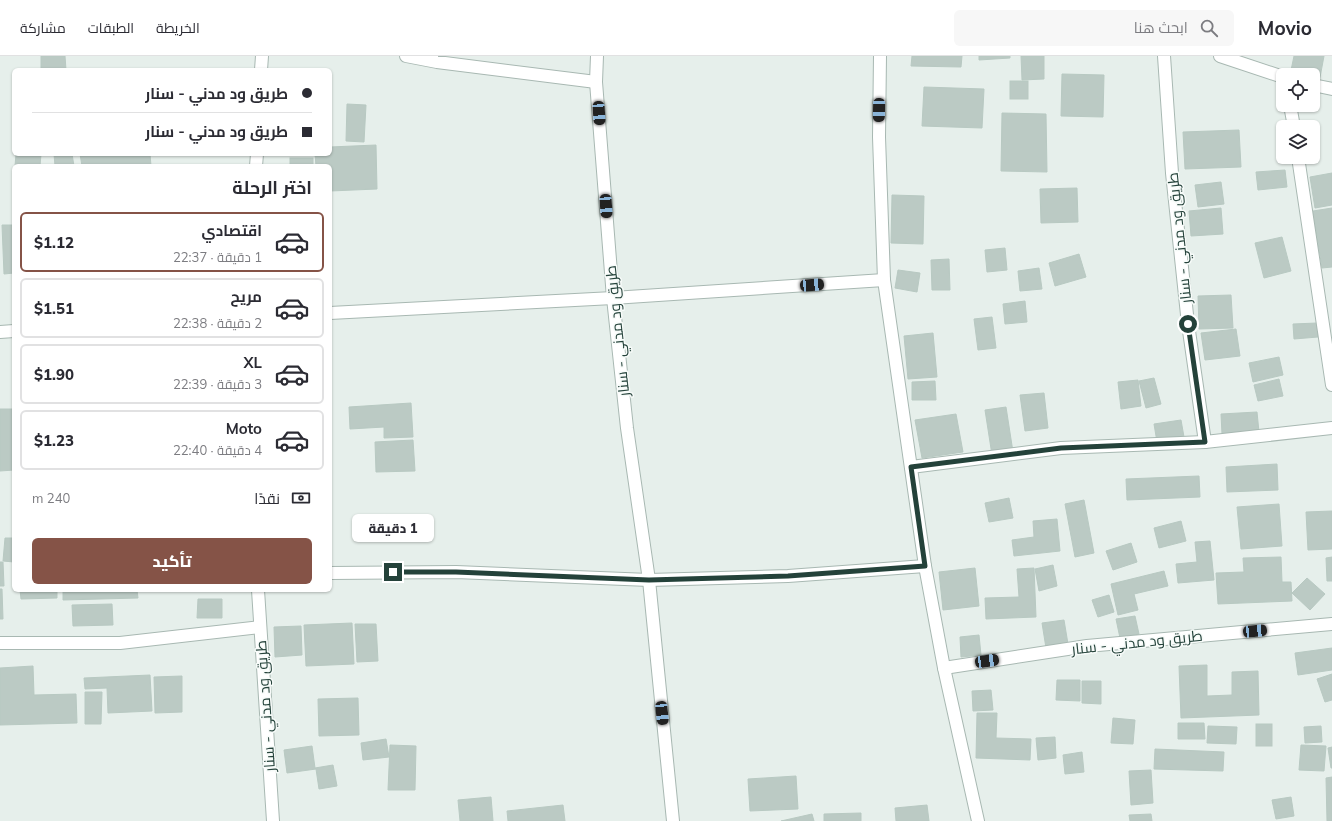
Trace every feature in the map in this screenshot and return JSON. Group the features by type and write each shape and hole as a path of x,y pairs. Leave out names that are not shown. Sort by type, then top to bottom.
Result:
{"street":[{"path":"261,68 262,56"},
{"path":"406,56 437,62 596,82"},
{"name":"طريق ود مدني - سنار","path":"597,56 596,82 613,298 627,428 649,580 673,821"},
{"path":"880,56 879,137 884,280 925,566 944,668 978,821"},
{"name":"طريق ود مدني - سنار","path":"1164,56 1172,173 1188,324 1205,442"},
{"path":"1220,56 1276,75"},
{"path":"1320,86 1332,89"},
{"path":"1299,164 1332,385"},
{"path":"332,313 613,298 884,280"},
{"path":"0,332 12,331"},
{"path":"911,467 1061,448 1205,442 1332,428"},
{"path":"332,574 456,572 649,580 788,576 925,566"},
{"name":"طريق ود مدني - سنار","path":"258,592 273,821"},
{"name":"طريق ود مدني - سنار","path":"944,668 1087,646 1332,624"},
{"path":"0,643 120,643 260,627"}],"building":[{"path":"41,56 65,56 66,68 41,68"},
{"path":"912,56 962,56 961,67 911,66"},
{"path":"979,56 1010,56 1010,58 979,60"},
{"path":"1021,56 1044,56 1044,79 1022,80"},
{"path":"1294,56 1324,56 1320,77 1320,68 1291,68"},
{"path":"1062,74 1104,75 1103,117 1061,116"},
{"path":"1010,81 1028,81 1028,99 1010,99"},
{"path":"924,87 984,89 982,128 922,126"},
{"path":"347,104 366,105 364,142 346,141"},
{"path":"1002,113 1046,114 1047,172 1001,171"},
{"path":"1239,130 1241,167 1185,169 1183,132"},
{"path":"376,145 377,189 332,191 332,164 316,164 315,156 332,156 332,147"},
{"path":"16,156 41,156 40,164 15,164"},
{"path":"54,156 72,156 74,164 55,164"},
{"path":"80,156 150,156 151,164 82,164"},
{"path":"290,158 313,158 313,164 290,164"},
{"path":"1285,170 1287,187 1258,190 1256,172"},
{"path":"1332,173 1332,205 1315,208 1310,177"},
{"path":"1221,182 1224,204 1198,207 1195,185"},
{"path":"1077,188 1078,222 1041,223 1040,189"},
{"path":"892,195 924,196 923,244 891,243"},
{"path":"1221,208 1223,234 1191,236 1189,211"},
{"path":"1332,208 1332,267 1322,268 1313,211"},
{"path":"2,225 12,225 12,273 4,274"},
{"path":"1282,237 1291,271 1264,278 1255,243"},
{"path":"1005,248 1007,270 987,272 985,250"},
{"path":"1079,254 1086,277 1055,286 1049,263"},
{"path":"949,259 950,290 932,290 931,260"},
{"path":"1039,268 1042,289 1020,291 1018,271"},
{"path":"898,270 920,273 917,292 895,288"},
{"path":"1231,295 1233,328 1199,329 1198,296"},
{"path":"1025,301 1027,322 1005,324 1003,304"},
{"path":"992,317 996,348 978,350 974,319"},
{"path":"1317,323 1318,337 1294,339 1293,324"},
{"path":"1236,329 1240,356 1205,360 1201,333"},
{"path":"933,333 937,377 908,379 904,336"},
{"path":"1279,357 1283,375 1253,382 1249,363"},
{"path":"1154,378 1161,404 1146,408 1139,381"},
{"path":"1279,379 1283,396 1258,401 1254,385"},
{"path":"1138,380 1141,406 1121,409 1118,382"},
{"path":"935,381 936,400 912,400 912,382"},
{"path":"1044,393 1048,428 1025,431 1020,395"},
{"path":"411,403 413,437 384,438 384,427 350,429 349,407"},
{"path":"1006,407 1013,452 992,455 985,410"},
{"path":"0,409 12,409 12,470 0,471"},
{"path":"1257,412 1259,432 1222,434 1221,414"},
{"path":"956,414 963,452 922,458 915,420"},
{"path":"1181,420 1184,437 1157,442 1154,424"},
{"path":"413,440 415,471 376,472 375,442"},
{"path":"1277,464 1278,490 1227,492 1226,467"},
{"path":"1199,476 1200,497 1127,500 1126,479"},
{"path":"1009,498 1013,518 989,522 985,503"},
{"path":"1084,500 1094,553 1075,557 1065,504"},
{"path":"1279,504 1282,546 1241,549 1237,507"},
{"path":"1332,511 1332,549 1308,550 1306,512"},
{"path":"1057,519 1060,551 1014,556 1012,540 1034,537 1033,521"},
{"path":"1181,521 1186,541 1159,548 1154,528"},
{"path":"5,538 12,538 12,562 3,561"},
{"path":"1210,541 1214,580 1178,583 1176,564 1197,562 1195,542"},
{"path":"1131,543 1137,562 1113,570 1106,551"},
{"path":"1281,557 1282,582 1291,582 1292,601 1218,604 1216,573 1244,572 1243,558"},
{"path":"1332,557 1332,581 1327,581 1326,558"},
{"path":"0,562 3,562 4,586 0,586"},
{"path":"1053,565 1057,586 1039,591 1035,569"},
{"path":"975,568 979,606 943,610 939,572"},
{"path":"1034,568 1036,617 986,619 985,598 1019,597 1017,569"},
{"path":"1164,571 1168,586 1134,594 1138,610 1118,615 1111,584"},
{"path":"1307,578 1325,594 1310,610 1292,593"},
{"path":"0,589 2,589 3,619 0,619"},
{"path":"20,592 57,592 57,598 21,599"},
{"path":"63,592 137,592 138,598 63,600"},
{"path":"1109,595 1114,612 1098,617 1092,600"},
{"path":"198,599 222,599 222,618 197,618"},
{"path":"112,604 113,625 73,626 72,605"},
{"path":"1135,616 1139,634 1120,638 1116,619"},
{"path":"1064,620 1068,644 1046,648 1042,623"},
{"path":"352,623 354,664 306,666 304,625"},
{"path":"355,624 376,624 378,661 357,662"},
{"path":"301,626 302,655 275,657 274,627"},
{"path":"979,635 981,655 961,657 960,637"},
{"path":"1332,648 1332,670 1298,675 1295,653"},
{"path":"1207,665 1207,696 1232,695 1232,672 1258,671 1259,715 1181,718 1179,666"},
{"path":"33,666 34,695 76,694 77,723 0,725 0,668"},
{"path":"1332,674 1332,700 1325,702 1317,679"},
{"path":"150,675 152,711 108,713 107,688 85,689 84,678"},
{"path":"182,676 182,712 155,713 154,677"},
{"path":"1057,680 1080,680 1080,701 1056,700"},
{"path":"1082,681 1101,681 1101,704 1082,703"},
{"path":"991,690 993,710 973,711 972,691"},
{"path":"85,692 102,692 101,724 85,724"},
{"path":"358,698 359,735 319,736 318,699"},
{"path":"977,713 997,713 996,738 1031,739 1030,760 976,758"},
{"path":"1113,718 1135,720 1133,744 1111,743"},
{"path":"1178,723 1204,723 1205,739 1178,739"},
{"path":"1256,724 1272,724 1272,746 1256,746"},
{"path":"1208,726 1237,727 1236,744 1207,743"},
{"path":"1321,726 1322,742 1305,743 1304,727"},
{"path":"1055,737 1056,758 1038,760 1036,738"},
{"path":"386,739 389,757 363,760 361,743"},
{"path":"390,745 416,746 415,790 388,790"},
{"path":"1301,745 1326,746 1324,771 1299,770"},
{"path":"312,746 315,768 333,765 337,786 319,789 316,769 287,773 284,750"},
{"path":"1332,747 1332,768 1331,768 1328,748"},
{"path":"1155,749 1224,752 1223,771 1154,769"},
{"path":"1082,752 1084,772 1065,774 1063,755"},
{"path":"1151,770 1153,803 1131,805 1129,771"},
{"path":"796,776 798,809 750,811 748,779"},
{"path":"1332,777 1332,821 1327,821 1326,778"},
{"path":"491,797 493,821 460,821 458,800"},
{"path":"1291,797 1294,816 1276,819 1272,800"},
{"path":"563,805 565,821 508,821 507,811"},
{"path":"927,805 929,821 896,821 895,808"},
{"path":"861,813 861,821 824,821 824,814"},
{"path":"812,814 814,821 781,821"},
{"path":"1151,814 1152,821 1130,821 1129,815"}],"route":[{"path":"393,572 456,572 649,580 788,576 925,566 911,467 1061,448 1205,442 1188,324"}]}
